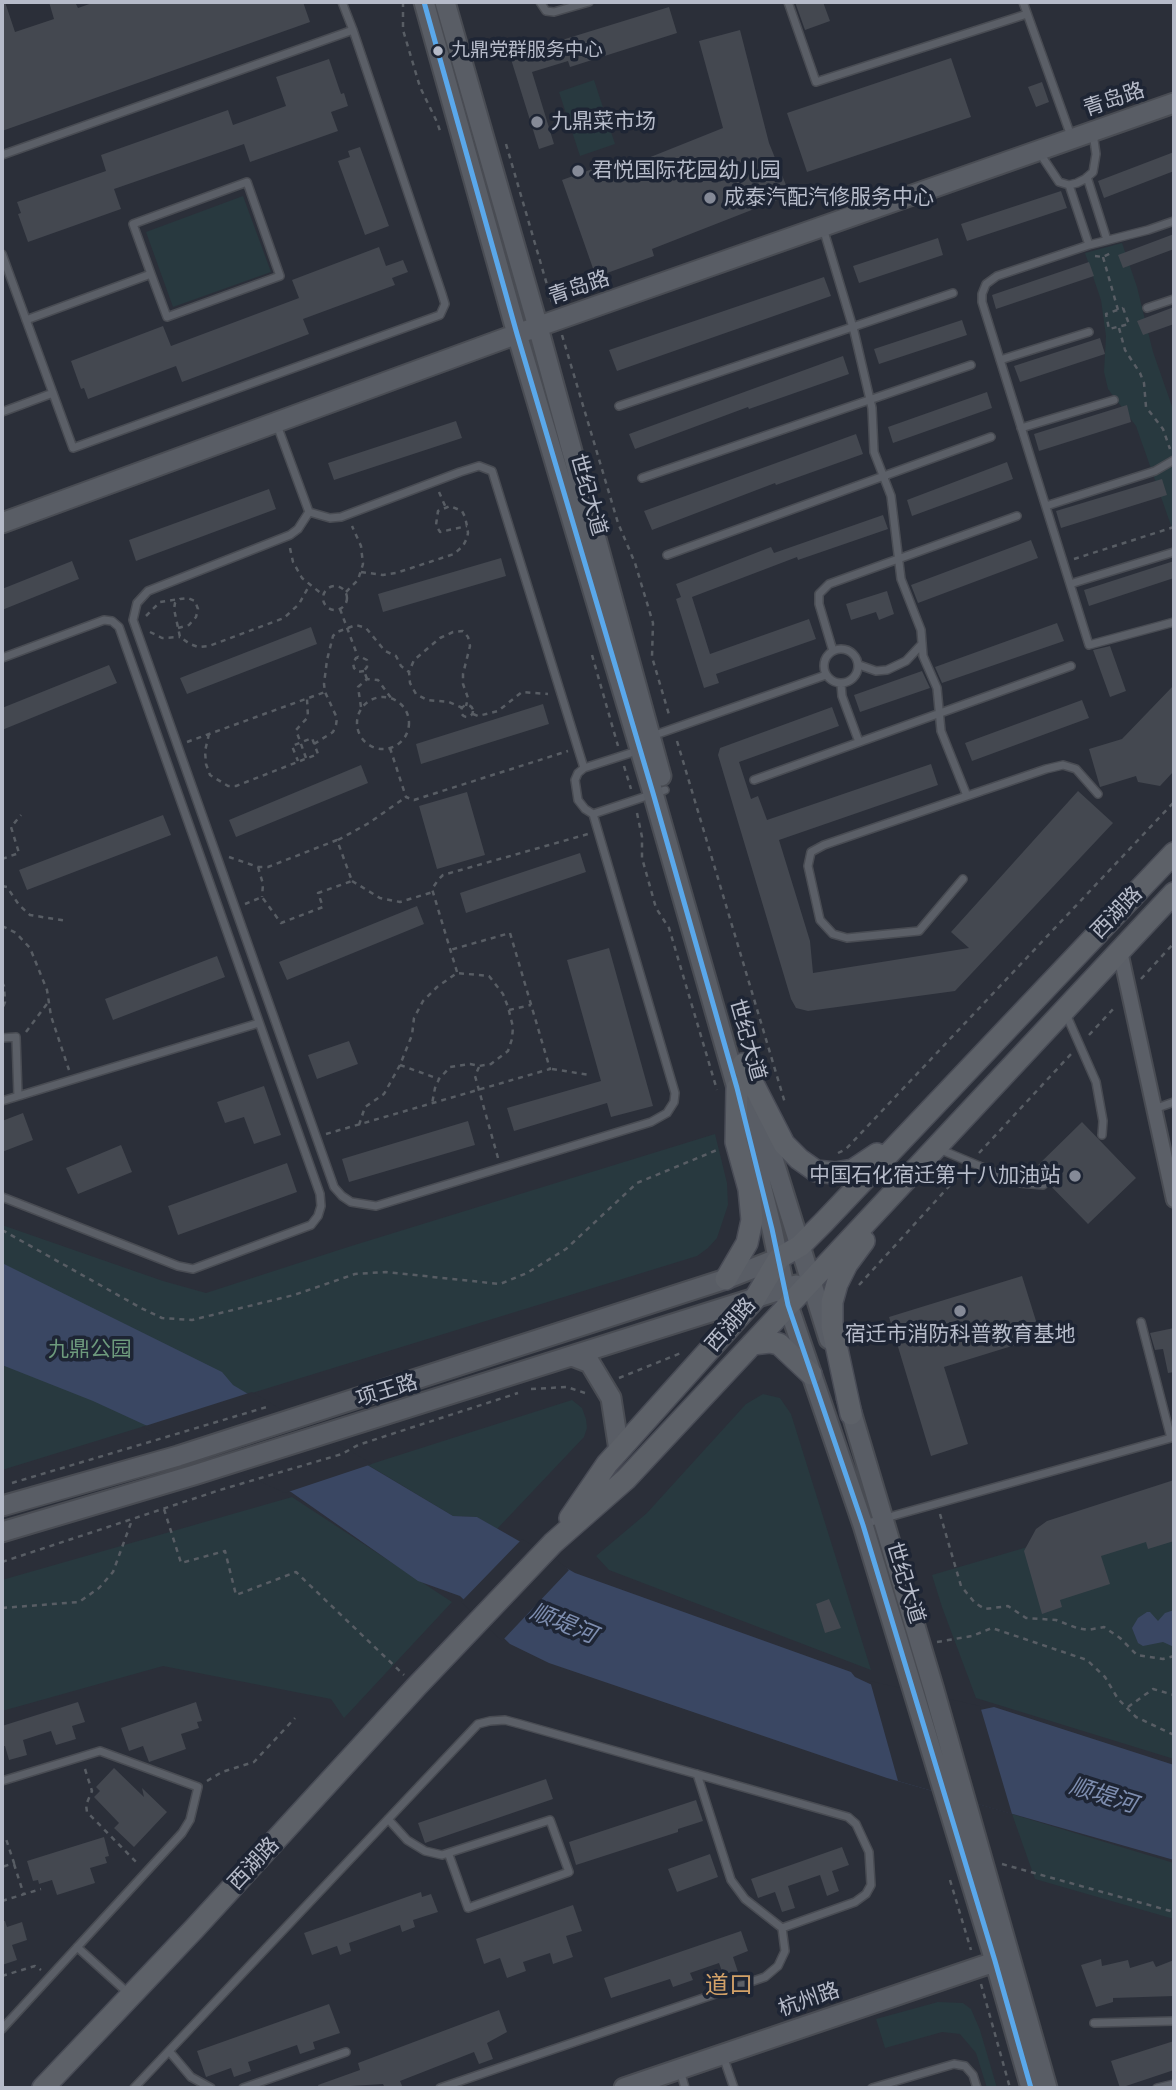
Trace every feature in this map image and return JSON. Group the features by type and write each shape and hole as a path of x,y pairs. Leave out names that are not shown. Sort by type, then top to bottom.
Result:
{"main road":[{"name":"西湖路","path":"553,1543 607,1464 754,1300 779,1258 800,1246 1174,853"},
{"name":"西湖路","path":"43,2088 553,1543 626,1479 752,1344 786,1297 811,1280 1174,893"},
{"path":"743,1064 784,1144 799,1159 820,1171 835,1173 853,1170 874,1157 949,1090"},
{"path":"726,1279 747,1243 752,1220 751,1197 736,1142 727,1090"},
{"path":"851,1414 832,1326 832,1302 836,1284 868,1235 963,1119"},
{"path":"752,1344 779,1344 811,1374"}],"street":[{"name":"世纪大道","path":"424,2 517,334 641,747 659,792 811,1280 934,1690 957,1804 994,1961 1031,2088"},
{"name":"世纪大道","path":"444,2 538,327 641,747"},
{"name":"青岛路","path":"2,523 517,334 1174,103"},
{"name":"世纪大道","path":"659,792 727,1090 779,1258 786,1297 863,1525 911,1682 957,1804"},
{"path":"1120,951 1174,1200"},
{"name":"项王路","path":"2,1506 177,1456 726,1279 779,1258"},
{"name":"项王路","path":"2,1532 194,1475 754,1300 786,1297"},
{"path":"572,1356 590,1363 611,1398 620,1450"},
{"name":"世纪大道","path":"994,1961 1047,2088"},
{"name":"杭州路","path":"624,2088 994,1961"}],"lane":[{"path":"2,254 74,448 440,315 445,304 441,291 342,2"},
{"path":"540,2 546,11 554,12 589,2"},
{"path":"788,2 816,82 1027,14"},
{"path":"1023,2 1073,139"},
{"path":"2,155 353,30"},
{"path":"1039,151 1059,182 1069,185 1093,172 1096,154 1093,132"},
{"path":"1087,177 1107,240"},
{"path":"247,182 281,276 167,317 151,274 133,224 247,182"},
{"path":"1069,185 1089,245"},
{"path":"1174,221 1089,245 997,276 982,289 982,302 1089,645 1174,622"},
{"path":"823,227 853,326 870,399 874,453 891,496 901,579 921,630 923,656 937,688 941,731 967,796"},
{"path":"26,320 151,274"},
{"path":"619,406 953,293"},
{"path":"1147,308 1174,299"},
{"path":"1000,360 1089,332"},
{"path":"642,478 971,365"},
{"path":"2,412 53,393"},
{"path":"1021,428 1114,400"},
{"path":"276,421 309,512"},
{"path":"667,555 991,437"},
{"path":"1046,506 1155,471 1174,460"},
{"path":"309,512 330,518 347,515 479,466 492,471 584,768"},
{"path":"309,512 298,529 288,536 148,591 137,603 133,620 334,1187 342,1196 362,1205 376,1206 660,1118 667,1113 674,1102 675,1093 593,814 578,800 575,780 584,768 641,747 674,729 826,675"},
{"path":"833,651 819,604 819,594 829,584 1017,516"},
{"path":"1070,584 1174,552"},
{"path":"2,658 104,620 119,626 320,1194 321,1206 311,1225 192,1269 178,1266 2,1197"},
{"path":"859,665 876,671 887,670 906,661 922,644"},
{"path":"844,649 854,655 859,665 856,676 841,684 830,680 824,664 833,651 844,649"},
{"path":"754,780 1071,666"},
{"path":"841,684 842,696 859,742"},
{"path":"963,879 919,931 847,938 833,934 820,920 808,866 811,852 824,845 1045,769 1063,765 1076,769 1098,794"},
{"path":"593,814 659,792"},
{"path":"1064,1011 1081,1044 1101,1102 1102,1135"},
{"path":"2,1101 259,1023"},
{"path":"2,1038 16,1037 18,1096"},
{"path":"1154,1109 1174,1102"},
{"path":"938,1149 1020,1183 1043,1185"},
{"path":"863,1525 1171,1438 1170,1417 1141,1322"},
{"path":"134,2088 478,1724 490,1721 512,1722 848,1817 856,1825 869,1852 871,1885 866,1894 855,1902 782,1928"},
{"path":"2,1781 100,1751 198,1787 190,1820 182,1833 2,2029"},
{"path":"440,2088 765,1977 778,1966 785,1951 782,1928 745,1899 731,1880 697,1774"},
{"path":"388,1819 407,1840 425,1852 442,1856 550,1820 569,1872 468,1908 449,1855"},
{"path":"77,1947 131,1996"},
{"path":"1094,2023 1174,2021"},
{"path":"169,2051 191,2077 211,2088"},
{"path":"243,2088 346,2052"},
{"path":"723,2054 734,2088"},
{"path":"872,2088 954,2064 965,2066 973,2075 977,2088"},
{"path":"679,2069 685,2088"},
{"path":"1157,2088 1174,2084"}],"path":[{"path":"403,2 403,30 420,87 441,135"},
{"path":"503,134 618,523 635,563 653,624 652,657 787,1108"},
{"path":"1103,257 1118,310"},
{"path":"1123,308 1129,324 1119,328 1110,329 1106,314 1123,308"},
{"path":"1119,328 1125,350 1144,383 1146,407 1163,429 1171,451"},
{"path":"435,481 446,508"},
{"path":"361,572 383,575 396,573 454,554 467,538 467,526 462,511 450,506 438,511 436,525 440,532 467,526"},
{"path":"346,592 340,587 332,586 325,589 323,601 328,608 340,609 346,604 346,592 358,580 361,572 361,546 347,515"},
{"path":"1063,563 1174,527"},
{"path":"288,536 293,562 309,586 323,596"},
{"path":"148,629 162,638 180,637 198,647 209,646 284,618 299,604 309,586"},
{"path":"146,616 160,602 188,598 195,601 197,617 189,625 178,628"},
{"path":"180,599 175,603 174,609 180,637"},
{"path":"340,609 358,657"},
{"path":"314,744 333,732 336,725 335,712 325,692 325,674 333,636 355,625 366,628 385,651 396,656 401,666 409,672"},
{"path":"473,714 471,707 465,707 449,702 432,702 421,697 410,683 409,672 414,660 453,632 463,631 468,636 470,646 463,674 468,698 465,707 462,713 464,716 498,711 522,692 562,696"},
{"path":"590,649 641,747 634,800 642,837 642,859 656,908 669,928 727,1090"},
{"path":"358,657 363,657 368,662 364,671 367,679"},
{"path":"358,657 354,661 354,668 358,672 364,671"},
{"path":"367,679 378,680 391,698 403,706 410,722 405,738 390,748 374,748 361,737 357,721 361,709 358,687 367,679"},
{"path":"178,746 325,692"},
{"path":"361,709 370,700 379,697 391,698"},
{"path":"306,758 296,730 308,717 307,699"},
{"path":"209,734 205,751 210,775 228,786 236,786 318,754 312,738 292,746 298,761"},
{"path":"390,748 406,797"},
{"path":"406,797 415,800 578,748"},
{"path":"214,850 229,858 258,867 268,867 337,841 406,797"},
{"path":"834,1155 846,1149 1174,802"},
{"path":"2,859 19,853 10,827 21,816"},
{"path":"457,972 432,889 443,875 598,832"},
{"path":"337,841 352,881 380,898 400,902 433,892"},
{"path":"258,867 262,897 281,923 323,907 318,893 352,881"},
{"path":"2,886 7,887 19,905 30,915 67,921"},
{"path":"235,908 262,897"},
{"path":"2,926 16,933 30,948 47,990 72,1080"},
{"path":"450,950 510,933 550,1069"},
{"path":"854,1290 1174,943"},
{"path":"359,1125 365,1107 384,1094 400,1065 412,1035 414,1018 423,1001 457,972 489,976 503,994 509,1010 513,1027 508,1051 491,1064 450,1067 439,1079 432,1104"},
{"path":"2,982 5,1002 2,1010"},
{"path":"16,1037 29,1032 49,1002"},
{"path":"509,1010 531,1004"},
{"path":"400,1065 439,1079"},
{"path":"479,1066 475,1076 501,1167"},
{"path":"316,1137 550,1069 590,1075"},
{"path":"2,1230 162,1318 192,1320 295,1295 355,1274 386,1272 500,1284 527,1273 566,1249 637,1183 736,1142"},
{"path":"2,1486 277,1404"},
{"path":"2,1562 220,1490 342,1454"},
{"path":"937,1504 961,1586 975,1604 985,1609 1008,1606 1026,1618 1056,1620 1088,1630 1104,1627 1137,1655 1163,1659 1174,1656"},
{"path":"164,1509 181,1563 225,1551 236,1595 296,1572 416,1687"},
{"path":"2,1608 79,1602 99,1588 113,1572 132,1520"},
{"path":"920,1645 972,1636 992,1628 1087,1660 1105,1677 1118,1699 1136,1717 1174,1735"},
{"path":"1173,1637 1174,1642"},
{"path":"1127,1707 1153,1689 1174,1695"},
{"path":"198,1787 222,1772 254,1762 295,1718"},
{"path":"81,1757 92,1791 86,1805 87,1812 146,1872"},
{"path":"2,1836 3,1841 6,1839 24,1895"},
{"path":"2,1867 14,1863"},
{"path":"1002,1864 1174,1912"},
{"path":"949,1875 994,1961 1010,2088"},
{"path":"2,1902 41,1889"},
{"path":"2,1976 35,1966 51,1975"}],"green space":[{"path":"594,80 615,144 580,156 559,92"},
{"path":"243,196 271,272 173,307 146,232"},
{"path":"1122,243 1137,287 1153,352 1174,412 1174,534 1136,426 1108,389 1104,372 1106,336 1101,300 1085,253"},
{"name":"九鼎公园","path":"715,1134 727,1183 728,1205 717,1238 697,1256 2,1470 2,1225 163,1281 206,1293"},
{"path":"763,1394 780,1398 791,1414 871,1670 609,1570 596,1556 647,1513 746,1404"},
{"path":"572,1400 582,1408 586,1419 584,1437 497,1529 477,1517 453,1516 368,1465"},
{"path":"292,1497 452,1602 344,1718 331,1699 163,1666 2,1711 2,1580"},
{"path":"1174,1504 1174,1759 976,1698 932,1575"},
{"path":"1012,1814 1174,1863 1174,1919 1035,1879"},
{"path":"938,2002 963,2003 971,2009 997,2088 987,2088 976,2053 960,2034 942,2032 885,2048 876,2019"}],"water":[{"name":"顺堤河","path":"2,1263 222,1372 233,1385 453,1516 477,1517 575,1573 851,1672 870,1684 980,1710 994,1707 1174,1765 1174,1860 887,1778 549,1663 510,1644 460,1596 418,1581 291,1492 93,1401 2,1365"},
{"path":"1174,1610 1174,1647 1163,1642 1143,1646 1138,1643 1132,1628 1138,1618 1150,1612 1158,1621 1165,1613"}],"pier":[{"path":"252,1392 372,1464 285,1493 142,1427"},
{"path":"522,1539 569,1570 502,1641 461,1602"},
{"path":"870,1681 980,1706 1012,1814 898,1781"}],"building":[{"path":"2,2 5,2 15,32 54,19 49,2 75,2 78,8 95,2 303,2 310,22 2,131"},
{"path":"795,2 823,2 830,21 805,30"},
{"path":"669,7 677,33 570,67 568,61 532,72 554,144 539,149 510,56"},
{"path":"740,30 769,143 790,195 652,249 654,256 596,277 562,180 620,159 623,168 723,128 699,41"},
{"path":"951,58 971,117 807,172 787,113"},
{"path":"329,59 348,106 331,112 338,131 250,162 244,144 114,189 121,209 28,242 18,214 21,213 17,202 106,171 101,155 228,110 233,125 286,106 276,77"},
{"path":"1042,82 1049,102 1036,107 1028,87"},
{"path":"360,147 389,226 365,235 338,161 350,157 348,151"},
{"path":"1174,152 1174,171 1104,198 1098,181"},
{"path":"1061,191 1067,208 967,241 961,224"},
{"path":"1174,234 1174,249 1123,268 1118,255"},
{"path":"938,238 943,255 859,283 853,266"},
{"path":"379,247 386,266 403,260 408,272 392,278 395,285 303,319 309,334 182,382 176,366 88,399 84,388 81,389 71,361 163,326 171,346 299,298 292,280"},
{"path":"1089,262 1094,276 996,309 992,295"},
{"path":"824,277 831,296 617,371 609,350"},
{"path":"1174,307 1174,324 1143,335 1137,321"},
{"path":"962,320 967,335 879,364 874,349"},
{"path":"1100,338 1105,354 1020,382 1014,366"},
{"path":"843,356 849,374 749,409 748,407 635,449 629,434"},
{"path":"987,392 992,408 893,443 888,427"},
{"path":"1127,405 1131,422 1039,451 1034,434"},
{"path":"456,421 462,438 334,480 328,463"},
{"path":"856,434 863,454 776,485 775,483 652,530 644,511"},
{"path":"1007,462 1013,479 912,516 907,500"},
{"path":"1162,479 1167,495 1061,528 1056,511"},
{"path":"269,489 276,509 136,561 129,540"},
{"path":"883,515 888,529 798,560 797,557 692,597 710,654 809,619 816,639 716,674 719,683 704,688 676,599 681,597 676,584 771,547 774,553"},
{"path":"1031,540 1038,558 918,603 911,585"},
{"path":"501,558 506,576 383,612 378,594"},
{"path":"72,561 79,579 2,610 2,589"},
{"path":"1174,561 1174,578 1089,606 1084,590"},
{"path":"887,591 894,614 879,620 876,612 851,620 846,604"},
{"path":"1057,623 1064,641 942,683 935,667"},
{"path":"311,627 317,644 187,694 180,678"},
{"path":"1110,646 1126,691 1110,697 1093,650"},
{"path":"109,665 117,683 2,730 2,708"},
{"path":"922,671 930,688 860,712 854,695"},
{"path":"1174,685 1174,771 1160,786 1138,782 1136,776 1100,787 1089,749 1122,739"},
{"path":"1082,700 1089,718 972,761 965,743"},
{"path":"543,704 549,724 421,764 416,744"},
{"path":"832,707 839,726 739,762 751,799 758,796 767,820 931,764 938,785 779,840 810,941 813,973 969,948 951,932 1078,791 1113,823 955,991 808,1011 796,1008 791,999 718,755 720,748"},
{"path":"361,765 368,783 236,837 229,820"},
{"path":"467,792 485,855 437,869 419,806"},
{"path":"163,815 171,835 27,890 19,870"},
{"path":"580,853 586,872 466,913 460,893"},
{"path":"417,906 424,924 287,980 279,962"},
{"path":"609,948 653,1106 611,1117 607,1103 514,1131 507,1108 601,1081 567,960"},
{"path":"217,956 225,977 113,1020 105,999"},
{"path":"349,1041 358,1064 317,1079 308,1055"},
{"path":"264,1086 281,1135 254,1144 244,1117 225,1123 217,1102"},
{"path":"23,1113 33,1140 2,1152 2,1121"},
{"path":"468,1121 475,1145 349,1182 342,1159"},
{"path":"1082,1122 1136,1178 1088,1224 1034,1169"},
{"path":"121,1145 132,1172 78,1194 66,1168"},
{"path":"287,1163 297,1192 178,1235 168,1206"},
{"path":"1022,1276 1041,1337 944,1367 968,1444 931,1456 889,1317"},
{"path":"1174,1328 1174,1372 1168,1373 1163,1349 1155,1350 1150,1333"},
{"path":"1174,1480 1174,1541 1148,1549 1146,1542 1101,1556 1110,1584 1060,1600 1062,1607 1042,1614 1024,1551 1036,1529 1047,1521"},
{"path":"829,1599 841,1628 825,1633 816,1604"},
{"path":"78,1702 85,1722 72,1726 76,1739 56,1745 51,1731 23,1740 27,1755 9,1760 5,1746 2,1746 2,1726"},
{"path":"196,1702 202,1721 197,1722 199,1728 181,1734 186,1749 149,1762 143,1746 129,1751 121,1728"},
{"path":"114,1768 144,1797 142,1788 167,1812 134,1847 114,1828 119,1823 94,1797 100,1791 96,1787"},
{"path":"546,1779 553,1799 425,1843 418,1823"},
{"path":"696,1800 703,1821 678,1829 678,1832 576,1865 569,1842"},
{"path":"104,1837 109,1856 105,1857 107,1863 90,1868 95,1883 57,1895 52,1880 39,1884 38,1880 33,1881 27,1861"},
{"path":"842,1847 849,1865 832,1871 839,1891 827,1896 820,1875 788,1886 795,1908 782,1912 775,1892 758,1898 751,1879"},
{"path":"710,1854 718,1877 677,1892 668,1869"},
{"path":"421,1892 422,1897 431,1894 438,1912 413,1920 415,1927 402,1932 400,1925 349,1943 351,1951 340,1955 337,1946 312,1955 304,1933"},
{"path":"573,1905 582,1931 566,1936 573,1957 553,1964 550,1953 523,1962 526,1971 507,1978 500,1958 484,1964 476,1939"},
{"path":"2,1921 5,1921 7,1927 22,1922 27,1940 12,1945 17,1960 2,1965"},
{"path":"741,1931 748,1951 733,1957 740,1978 726,1983 719,1963 690,1973 693,1980 673,1987 670,1979 611,1998 604,1978"},
{"path":"1101,1959 1102,1966 1128,1960 1130,1968 1153,1961 1156,1967 1174,1960 1174,1996 1113,1998 1113,2002 1096,2007 1081,1965"},
{"path":"329,2004 340,2033 313,2042 315,2049 300,2054 297,2045 248,2062 251,2071 234,2077 231,2068 206,2077 197,2051"},
{"path":"499,2010 507,2032 487,2043 493,2059 479,2064 474,2052 400,2081 403,2088 385,2088 383,2084 319,2088 318,2085 360,2070 358,2063"},
{"path":"1174,2041 1174,2070 1120,2088 1111,2061"}],"transit line":[{"path":"424,2 517,334 737,1088 788,1305 863,1525 1031,2088"}],"place":[{"name":"九鼎党群服务中心","path":"438,51"},
{"name":"九鼎菜市场","path":"537,122"},
{"name":"君悦国际花园幼儿园","path":"578,171"},
{"name":"成泰汽配汽修服务中心","path":"710,198"},
{"name":"中国石化宿迁第十八加油站","path":"1075,1176"},
{"name":"宿迁市消防科普教育基地","path":"960,1311"}],"district":[{"name":"道口","path":"729,1986"}]}
